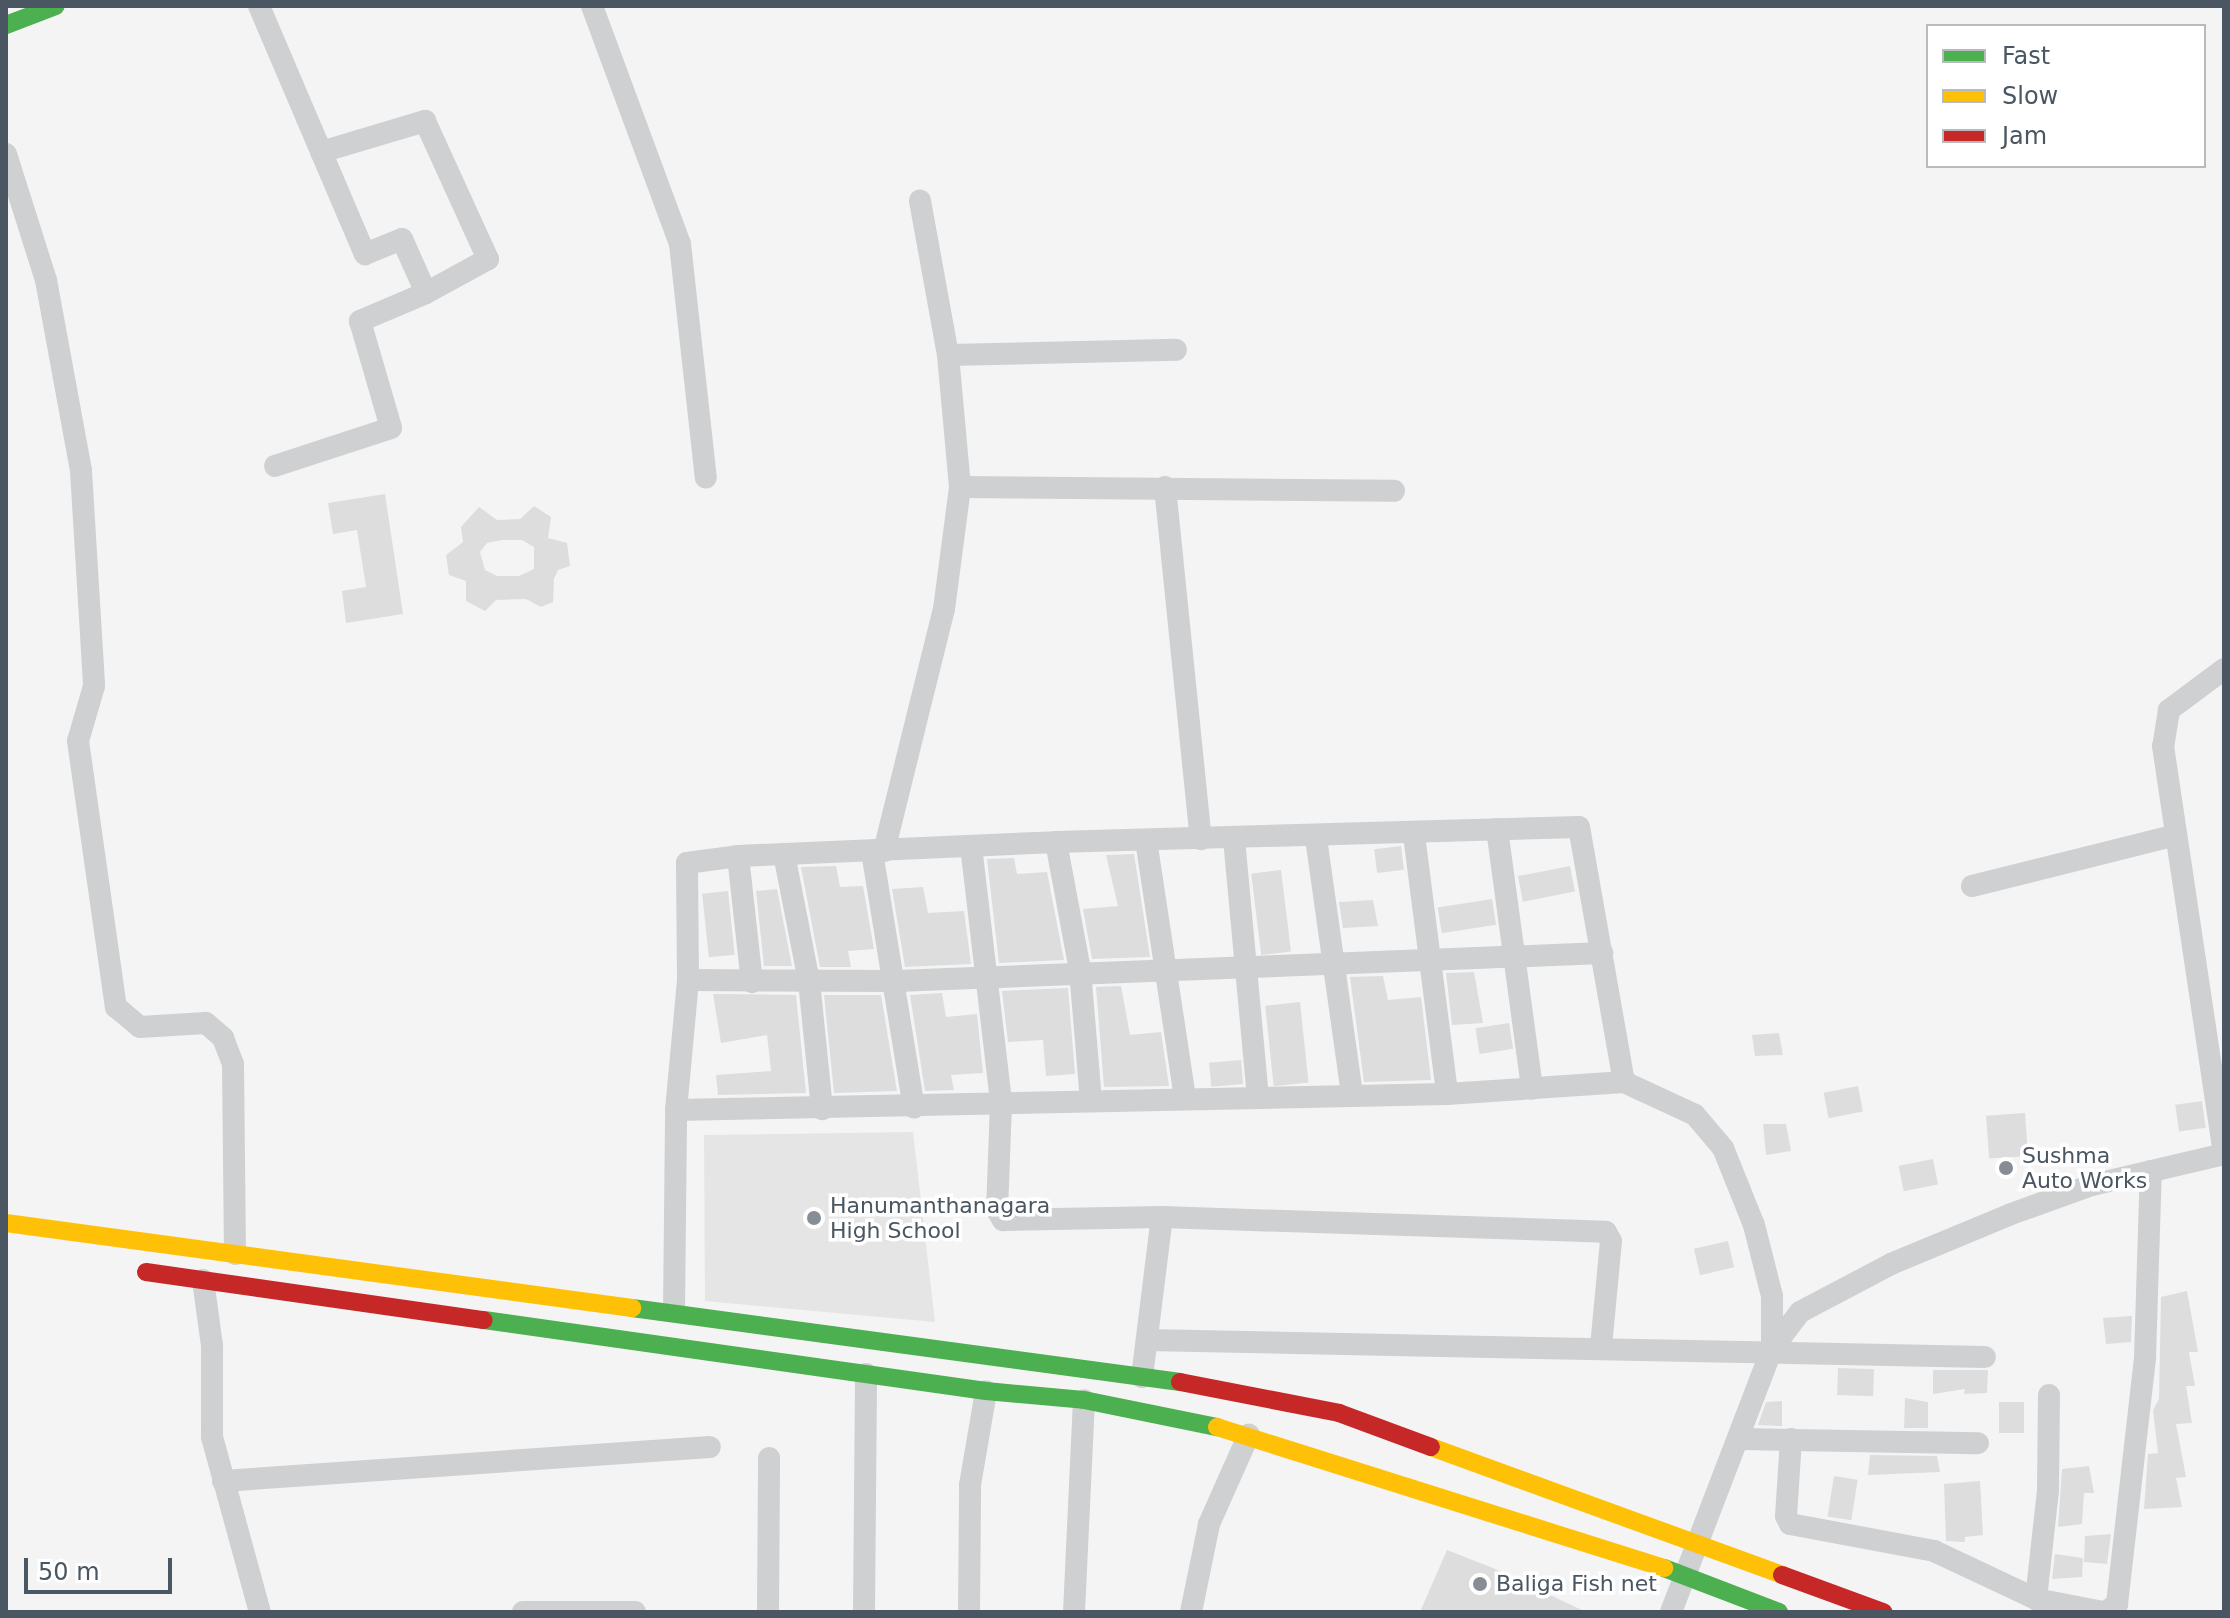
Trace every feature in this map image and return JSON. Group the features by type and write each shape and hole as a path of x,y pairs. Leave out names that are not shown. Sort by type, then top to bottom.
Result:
{"main road":[{"path":"6,25 56,6"},
{"path":"6,1223 1240,1390 1339,1413 1883,1612"},
{"path":"131,1269 986,1391 1084,1400 1249,1434 1684,1575 1779,1612"}],"street":[{"path":"259,6 365,254 402,239 426,293"},
{"path":"592,6 680,244 706,478"},
{"path":"275,466 391,428 360,321 426,293 488,259 425,121 321,152"},
{"path":"6,154 46,280 81,471 94,686 78,741 116,1007 140,1027 206,1023 223,1038 233,1064 235,1254"},
{"path":"914,1108 878,851 944,609 960,487 948,355 920,201"},
{"path":"948,355 1176,350"},
{"path":"960,487 1394,491"},
{"path":"1165,487 1201,839"},
{"path":"1671,1612 1741,1439 1772,1349 1800,1312 1891,1264 2092,1185 2224,1154 2163,746 2169,710 2224,669"},
{"path":"674,1311 676,1110 688,980 687,863 738,856 1056,842 1316,838 1579,827 1624,1082"},
{"path":"1497,829 1532,1089"},
{"path":"1414,835 1447,1094"},
{"path":"1972,886 2176,835"},
{"path":"1316,838 1337,963 1352,1095"},
{"path":"1234,839 1258,1096"},
{"path":"1146,840 1185,1097"},
{"path":"1056,842 1080,970 1091,1100"},
{"path":"971,846 1001,1103 997,1210 1003,1220 1162,1217 1606,1232 1611,1241 1601,1346"},
{"path":"784,854 809,981 822,1109"},
{"path":"738,856 752,982"},
{"path":"688,980 897,981 1080,970 1602,953"},
{"path":"676,1110 914,1108 1185,1097 1447,1094 1624,1082 1695,1115 1723,1148 1738,1176 1768,1281 1772,1349"},
{"path":"1791,1439 1786,1516 1790,1524 1934,1551 2036,1599 2104,1612 2117,1604 2145,1357 2151,1171"},
{"path":"1142,1377 1162,1217"},
{"path":"203,1280 212,1346 212,1437 260,1612"},
{"path":"1147,1340 1772,1349 1985,1357"},
{"path":"864,1612 866,1374"},
{"path":"969,1612 970,1485 986,1391"},
{"path":"2036,1599 2048,1490 2049,1395"},
{"path":"1074,1612 1084,1400"},
{"path":"1191,1612 1209,1524 1249,1434"},
{"path":"1741,1439 1978,1443"},
{"path":"223,1481 710,1447"},
{"path":"768,1612 769,1458"},
{"path":"523,1612 635,1612"}],"shaded area":[{"name":"Hanumanthanagara High School","path":"913,1132 935,1322 705,1301 704,1135"}],"building":[{"path":"385,494 403,614 346,623 342,591 366,587 357,530 333,534 328,503"},
{"path":"534,506 551,517 548,538 567,543 570,566 558,570 554,579 553,602 541,607 526,599 496,600 485,611 466,601 466,581 449,575 446,555 463,542 461,527 479,507 497,520 520,519","holes":["522,540 534,547 534,569 519,576 497,576 485,570 480,552 487,543"]},
{"path":"1401,846 1404,870 1377,873 1374,849"},
{"path":"1134,854 1150,957 1092,959 1083,909 1118,906 1106,855"},
{"path":"1014,858 1017,874 1047,872 1064,960 999,963 987,859"},
{"path":"836,866 840,887 863,886 874,949 848,951 851,967 820,967 801,867"},
{"path":"1570,866 1575,892 1523,902 1518,876"},
{"path":"1281,870 1291,951 1261,955 1251,874"},
{"path":"923,887 928,913 964,911 971,964 905,967 892,889"},
{"path":"777,889 792,966 764,966 756,891"},
{"path":"728,891 735,955 709,957 702,894"},
{"path":"1492,899 1496,925 1442,933 1438,908"},
{"path":"1373,900 1378,926 1343,928 1339,902"},
{"path":"1474,972 1483,1023 1452,1025 1446,973"},
{"path":"1383,976 1388,1000 1421,997 1431,1080 1364,1082 1350,977"},
{"path":"1121,986 1130,1035 1161,1032 1169,1086 1104,1087 1096,987"},
{"path":"1068,988 1075,1074 1046,1076 1043,1040 1008,1042 1002,991"},
{"path":"942,993 946,1017 977,1014 983,1073 951,1075 954,1090 925,1091 910,995"},
{"path":"713,994 796,995 806,1093 718,1095 716,1075 771,1071 767,1035 721,1043"},
{"path":"824,995 881,995 897,1091 834,1093"},
{"path":"1300,1002 1308,1083 1274,1086 1265,1006"},
{"path":"1509,1023 1513,1049 1479,1054 1475,1028"},
{"path":"1779,1033 1783,1055 1755,1056 1752,1035"},
{"path":"1241,1060 1243,1084 1211,1087 1209,1063"},
{"path":"1858,1086 1863,1112 1829,1118 1824,1093"},
{"path":"2202,1101 2206,1128 2179,1131 2175,1105"},
{"path":"2025,1113 2028,1156 1989,1159 1986,1116"},
{"path":"1763,1124 1786,1124 1791,1151 1766,1155"},
{"path":"1933,1159 1938,1185 1904,1191 1899,1166"},
{"path":"1728,1241 1734,1267 1700,1275 1694,1249"},
{"path":"2187,1291 2198,1352 2189,1352 2195,1386 2186,1386 2192,1423 2176,1424 2186,1477 2176,1478 2182,1507 2144,1509 2148,1454 2158,1453 2153,1410 2159,1399 2161,1297"},
{"path":"2132,1316 2131,1342 2106,1344 2103,1318"},
{"path":"1838,1368 1874,1369 1873,1396 1837,1395"},
{"path":"1933,1370 1988,1370 1987,1393 1964,1394 1965,1389 1933,1394"},
{"path":"1905,1398 1928,1402 1928,1428 1904,1428"},
{"path":"1782,1401 1782,1426 1758,1425 1766,1402"},
{"path":"1999,1402 2024,1402 2024,1433 1999,1433"},
{"path":"1870,1455 1937,1456 1940,1472 1868,1475"},
{"path":"2089,1466 2094,1493 2084,1493 2082,1524 2058,1527 2062,1469"},
{"path":"1834,1476 1858,1480 1851,1520 1828,1516"},
{"path":"1980,1481 1983,1535 1965,1537 1965,1542 1946,1541 1944,1484"},
{"path":"2111,1534 2107,1564 2084,1562 2085,1536"},
{"name":"Baliga Fish net","path":"1447,1550 1493,1568 1586,1612 1420,1612"},
{"path":"2055,1554 2083,1558 2082,1577 2052,1579"}],"traffic: fast":[{"path":"6,25 56,6"},
{"path":"632,1308 1180,1382"},
{"path":"484,1320 986,1391 1084,1400 1217,1427"},
{"path":"1664,1568 1779,1612"}],"traffic: slow":[{"path":"6,1223 632,1308"},
{"path":"1217,1427 1664,1568"},
{"path":"1431,1447 1782,1575"}],"traffic: jam":[{"path":"146,1272 484,1320"},
{"path":"1180,1382 1339,1413 1431,1447"},
{"path":"1782,1575 1883,1612"}],"place":[{"name":"Sushma Auto Works","path":"2006,1168"},
{"name":"Hanumanthanagara High School","path":"814,1218"},
{"name":"Baliga Fish net","path":"1480,1584"}]}
